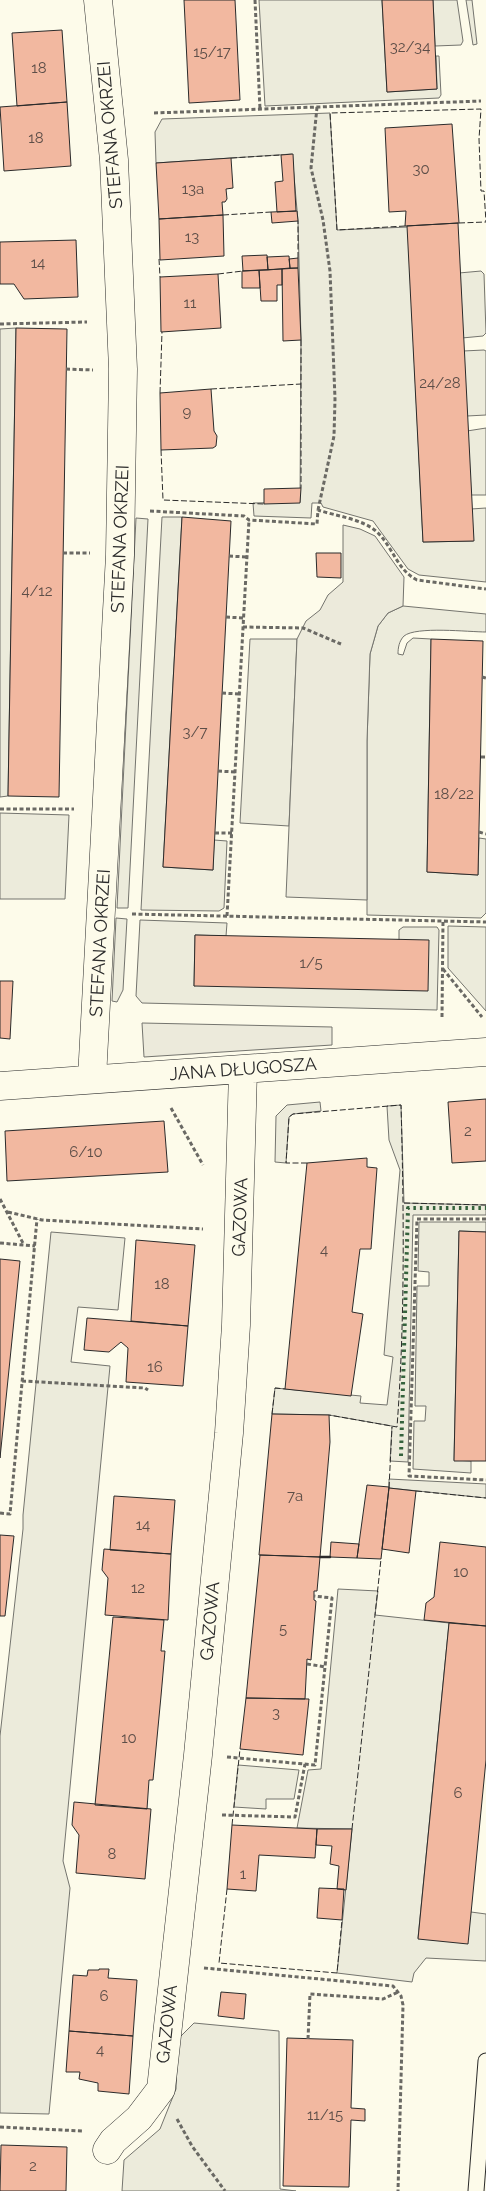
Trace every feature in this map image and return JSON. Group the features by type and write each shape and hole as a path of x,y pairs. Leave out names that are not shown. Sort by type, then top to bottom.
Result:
{"street":[{"name":"STEFANA OKRZEI","path":"92,1078 122,509 124,369 114,160 98,0"},
{"name":"JANA DŁUGOSZA","path":"0,1086 92,1078 243,1070 486,1052"},
{"name":"GAZOWA","path":"110,2146 139,2118 161,2089 198,1755 229,1433 236,1325 243,1070"}],"lane":[{"path":"476,2191 486,2061"}],"path":[{"path":"254,0 260,110"},
{"path":"154,113 481,101"},
{"path":"122,509 244,516 249,520 316,524 334,436 335,399 330,271 323,220 311,168 317,107"},
{"path":"0,324 87,322"},
{"path":"318,510 368,526 376,531 400,566 409,576 417,580 486,589"},
{"path":"227,916 249,520"},
{"path":"229,556 246,557"},
{"path":"226,617 243,618"},
{"path":"243,627 302,628 341,644"},
{"path":"222,693 239,694"},
{"path":"480,757 486,757"},
{"path":"218,771 235,772"},
{"path":"0,809 74,809"},
{"path":"479,832 486,834"},
{"path":"215,833 232,833"},
{"path":"132,914 486,922"},
{"path":"442,1017 443,921"},
{"path":"442,968 482,1017"},
{"path":"171,1108 203,1165"},
{"path":"0,1199 24,1245"},
{"path":"8,1212 37,1219 203,1229"},
{"path":"0,1513 10,1514 37,1219"},
{"path":"486,1219 417,1219 410,1476 486,1480"},
{"path":"0,1243 35,1246"},
{"path":"22,1381 116,1385 145,1388 148,1390"},
{"path":"227,1757 315,1765 332,1598 314,1596"},
{"path":"307,1664 326,1667"},
{"path":"222,1815 295,1816 305,1764"},
{"path":"174,1966 393,1986 401,1996 403,2006 398,2191"},
{"path":"308,2039 310,1994 383,1999 398,1992"},
{"path":"161,2089 192,2146 225,2191"},
{"path":"0,2127 72,2129 110,2146"}],"shaded area":[{"path":"259,0 382,0 387,92 437,89 436,56 439,56 441,95 439,98 265,106"},
{"path":"433,0 457,0 463,41 461,45 435,46"},
{"path":"466,0 472,0 477,44 473,45"},
{"path":"330,113 337,230 408,227 423,542 473,541 471,509 486,508 486,582 419,575 408,569 373,521 323,507 321,503 312,503 311,518 254,516 253,503 300,502 301,340 298,221 292,154 156,163 155,132 162,119"},
{"path":"481,271 484,274 486,333 483,336 462,338 459,273"},
{"path":"16,328 8,796 0,797 0,329"},
{"path":"463,351 486,351 486,415 467,416"},
{"path":"486,428 486,495 470,495 467,431"},
{"path":"162,517 182,517 163,867 213,870 214,840 227,841 224,908 219,911 141,910"},
{"path":"136,518 148,519 128,908 117,908"},
{"path":"343,525 360,529 375,536 404,577 403,606 388,613 378,626 370,654 367,741 367,900 286,897 297,639 306,621 320,610 328,595 343,582"},
{"path":"403,606 486,614 486,632 431,630 410,633 401,640 398,654 403,655 407,643 413,638 431,639 427,872 478,875 479,838 486,839 486,913 481,918 367,915 367,741 370,654 378,626 388,613"},
{"path":"250,639 297,639 289,826 240,823"},
{"path":"0,813 69,815 65,899 0,899"},
{"path":"116,918 127,919 123,990 117,1002 112,1001"},
{"path":"140,920 227,923 226,936 195,935 194,986 399,940 399,930 403,927 437,927 439,930 437,1010 142,1003 136,996"},
{"path":"448,926 486,927 486,1011 448,968"},
{"path":"142,1023 332,1027 332,1045 144,1057"},
{"path":"320,1102 321,1111 293,1114 289,1117 286,1163 275,1162 276,1116 287,1105"},
{"path":"401,1105 404,1203 486,1205 486,1215 413,1215 408,1462 390,1461 392,1426 329,1415 272,1414 275,1388 361,1396 360,1403 387,1405 393,1357 384,1355 400,1170 389,1140 387,1106"},
{"path":"419,1222 486,1222 486,1232 459,1231 454,1460 471,1461 471,1473 413,1469 414,1421 425,1421 426,1406 415,1406 417,1286 429,1286 429,1272 418,1271"},
{"path":"51,1232 125,1238 118,1310 78,1307 71,1362 110,1366 63,1861 70,1888 49,2114 0,2113 0,1736 23,1529"},
{"path":"389,1479 486,1484 486,1498 389,1488"},
{"path":"338,1589 378,1591 375,1615 449,1623 418,1938 471,1912 486,1914 486,1961 426,1958 414,1973 412,1982 337,1973 352,1829 297,1828 308,1770 321,1769"},
{"path":"238,1765 299,1770 294,1799 266,1799 266,1809 234,1807"},
{"path":"194,2023 279,2031 280,2189 296,2191 122,2191 124,2160 160,2129 176,2089 178,2039"}],"building":[{"path":"184,0 235,0 240,100 189,103"},
{"path":"382,0 433,0 437,89 387,92"},
{"path":"62,30 67,102 17,106 12,33"},
{"path":"67,102 71,166 4,171 0,107"},
{"path":"452,124 459,223 405,226 406,211 389,212 385,128"},
{"path":"293,154 296,211 277,212 275,182 283,181 281,155"},
{"path":"231,158 233,188 226,189 227,199 225,202 222,202 223,215 159,219 156,163"},
{"path":"297,211 298,221 272,223 271,212"},
{"path":"223,215 224,256 160,260 159,219"},
{"path":"458,223 474,541 423,542 407,226"},
{"path":"76,240 78,297 24,299 14,284 0,284 0,242"},
{"path":"267,255 268,270 243,271 242,256"},
{"path":"289,256 290,268 268,270 267,257"},
{"path":"298,258 298,268 290,268 289,259"},
{"path":"298,268 301,340 283,341 282,269"},
{"path":"282,269 282,285 277,285 277,301 261,301 259,270"},
{"path":"259,270 260,288 242,288 242,271"},
{"path":"218,274 221,328 161,332 160,277"},
{"path":"16,328 67,329 59,797 8,796"},
{"path":"211,389 214,431 217,436 216,446 213,448 161,450 160,393"},
{"path":"301,488 300,503 264,504 264,489"},
{"path":"182,517 231,521 213,870 163,867"},
{"path":"316,553 341,553 341,578 317,577"},
{"path":"431,639 483,641 478,875 427,872"},
{"path":"195,935 429,940 428,991 194,986"},
{"path":"0,981 13,981 10,1039 0,1038"},
{"path":"486,1099 486,1161 452,1163 448,1102"},
{"path":"164,1121 168,1172 7,1181 5,1131"},
{"path":"367,1158 367,1167 377,1168 371,1249 360,1249 352,1312 363,1314 351,1396 285,1389 307,1163"},
{"path":"459,1231 486,1232 486,1461 454,1461"},
{"path":"136,1240 195,1245 188,1326 131,1321"},
{"path":"0,1259 20,1261 0,1458"},
{"path":"87,1318 188,1326 183,1386 126,1382 128,1348 121,1342 109,1352 84,1350"},
{"path":"272,1414 329,1415 330,1442 320,1557 259,1555"},
{"path":"367,1485 389,1487 381,1559 357,1558"},
{"path":"389,1488 416,1491 409,1553 382,1549"},
{"path":"114,1496 175,1500 171,1554 110,1550"},
{"path":"0,1535 14,1536 5,1616 0,1616"},
{"path":"331,1542 359,1544 357,1558 330,1557"},
{"path":"440,1542 486,1547 486,1626 424,1620 426,1603 434,1597"},
{"path":"104,1549 171,1554 168,1620 105,1615 108,1578 102,1570"},
{"path":"260,1555 320,1557 317,1591 314,1591 314,1600 316,1601 311,1660 307,1659 305,1699 246,1698"},
{"path":"113,1617 164,1620 161,1651 165,1651 161,1696 153,1780 149,1780 147,1809 95,1805"},
{"path":"449,1623 486,1626 486,1760 468,1944 418,1939"},
{"path":"246,1698 309,1699 303,1755 240,1749"},
{"path":"74,1802 151,1809 145,1879 76,1873 79,1835 72,1825"},
{"path":"232,1825 317,1829 315,1858 259,1855 256,1891 227,1889"},
{"path":"317,1829 352,1829 346,1890 337,1889 339,1866 330,1864 332,1846 316,1845"},
{"path":"319,1888 344,1889 342,1920 317,1918"},
{"path":"109,1969 108,1978 137,1980 133,2036 69,2031 73,1975 87,1976 88,1970"},
{"path":"221,1992 246,1994 244,2019 218,2016"},
{"path":"69,2031 133,2036 129,2094 98,2091 98,2083 79,2079 80,2072 66,2072"},
{"path":"287,2038 353,2040 351,2108 365,2109 365,2121 351,2120 349,2187 283,2186"},
{"path":"1,2145 67,2147 66,2191 0,2191"}],"hedge":[{"path":"401,1456 408,1208 486,1208"}],"fence":[{"path":"405,226 337,230 330,113 481,109 479,139 481,191 484,191 486,222"},
{"path":"231,158 281,155"},
{"path":"223,215 271,212"},
{"path":"298,221 298,258"},
{"path":"459,223 486,222"},
{"path":"159,259 160,277"},
{"path":"218,274 243,271"},
{"path":"160,393 162,332"},
{"path":"301,340 301,488"},
{"path":"211,389 301,384"},
{"path":"161,450 163,500 264,504"},
{"path":"307,1163 286,1163 289,1117 293,1114 401,1105 403,1266 400,1387 397,1427 329,1415"},
{"path":"404,1203 486,1205"},
{"path":"272,1414 275,1388 285,1389"},
{"path":"389,1488 392,1427"},
{"path":"416,1491 486,1498"},
{"path":"352,1829 381,1559"},
{"path":"232,1825 240,1749"},
{"path":"227,1889 219,1963 337,1973 342,1920"}],"wall":[{"path":"320,1557 330,1557"}]}
